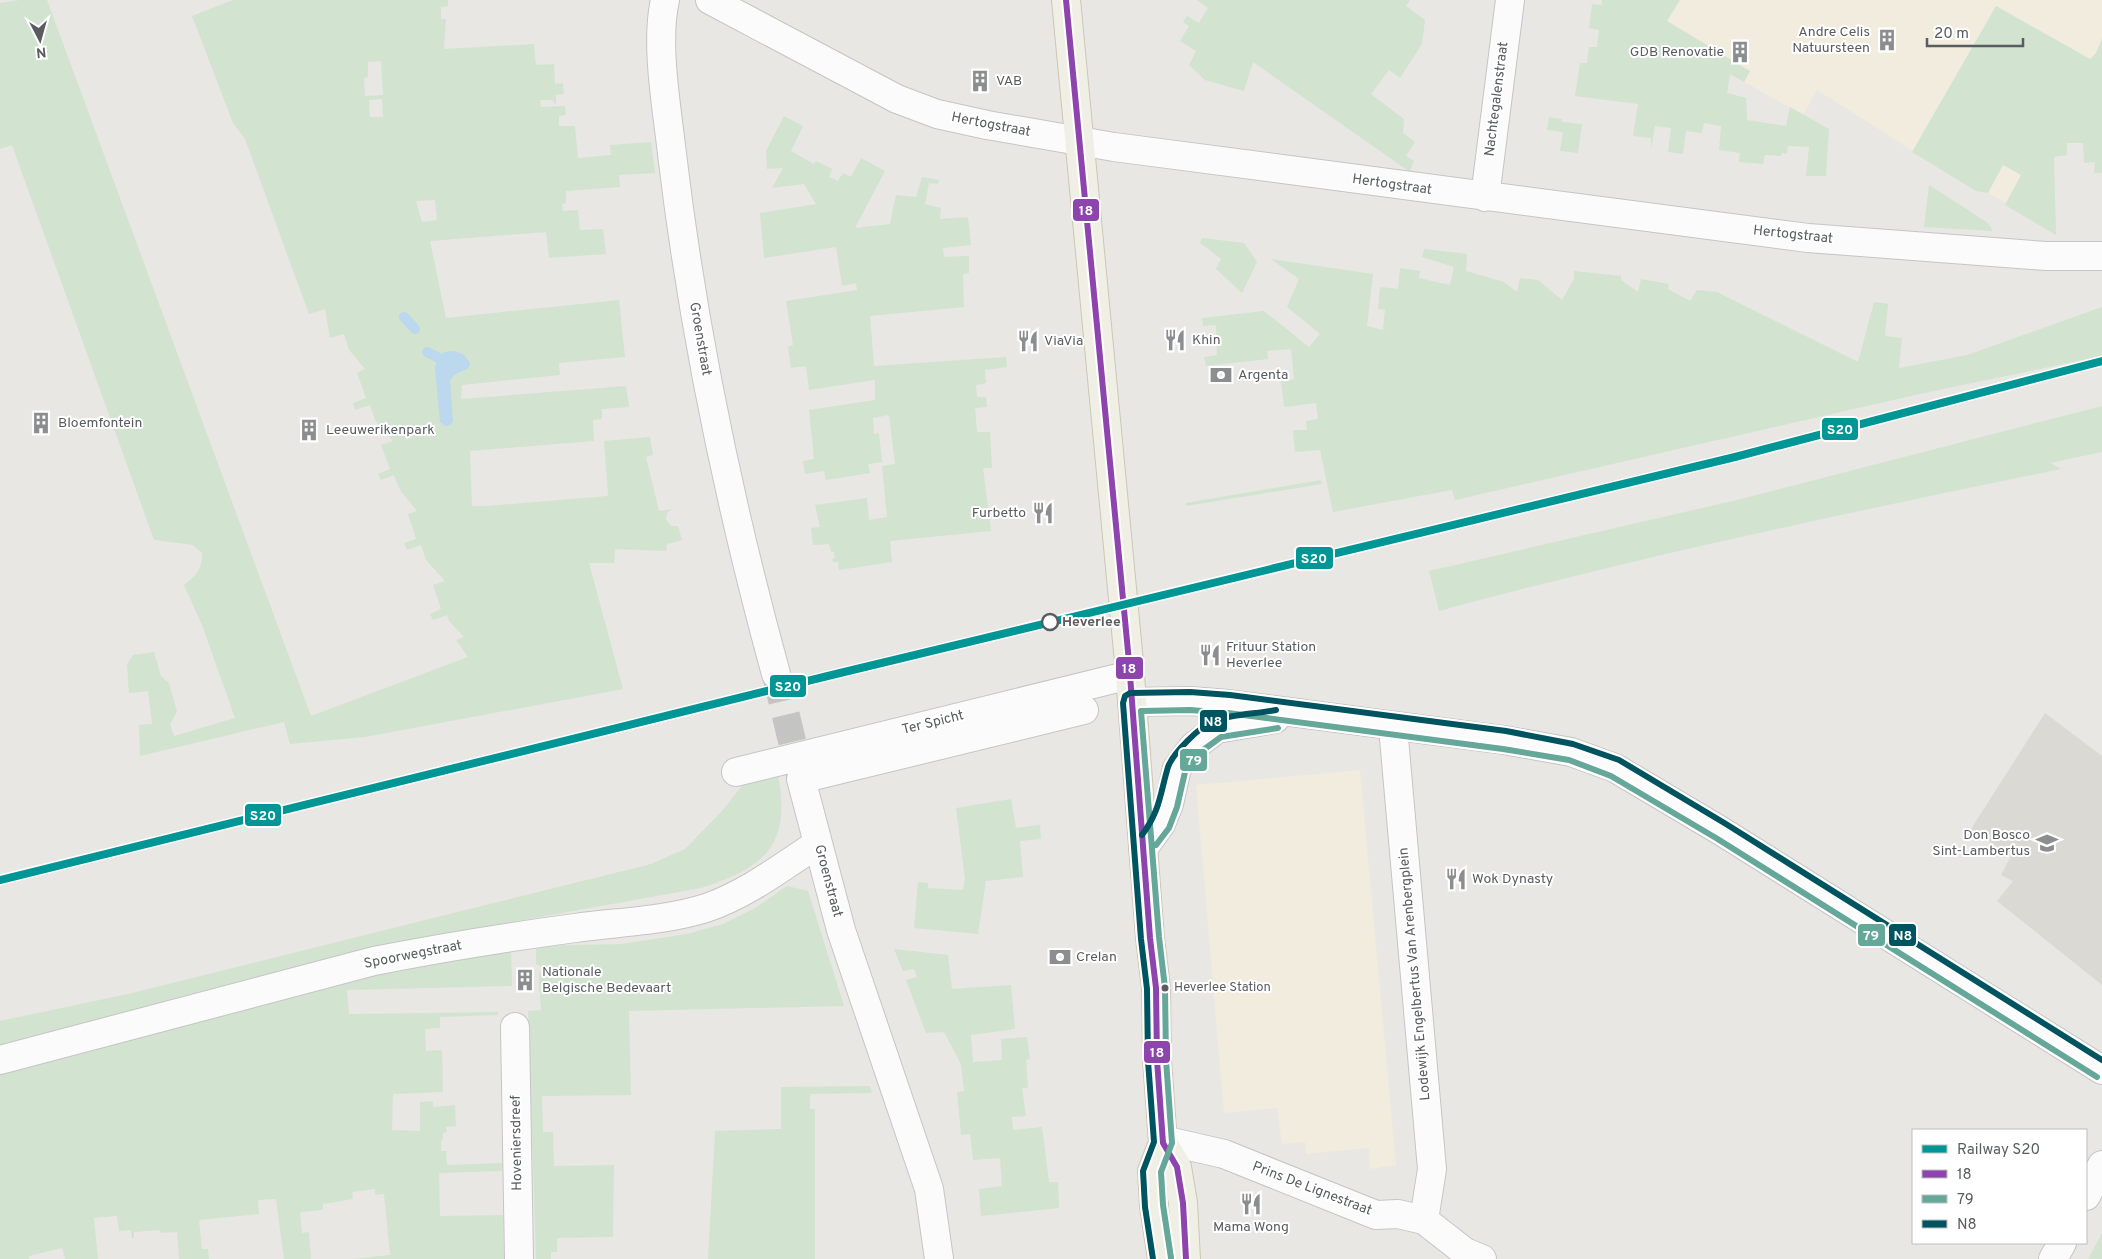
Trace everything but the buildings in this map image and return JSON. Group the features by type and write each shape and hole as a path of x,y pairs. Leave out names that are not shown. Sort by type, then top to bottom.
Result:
{"main road":[{"path":"1066,0 1131,688 1156,988 1157,1060 1162,1142 1152,1171 1153,1199 1162,1259"},
{"path":"1162,1142 1177,1168 1183,1203 1186,1259"}],"street":[{"name":"Groenstraat","path":"665,0 660,20 666,106 681,234 722,459 776,674"},
{"name":"Hertogstraat","path":"710,0 897,99 937,114 986,125 1079,141 1485,197 1808,238 2046,256 2102,256"},
{"name":"Nachtegalenstraat","path":"1485,197 1510,0"},
{"name":"Ter Spicht","path":"736,772 1131,688 1200,702 1504,740 1571,752 1615,768 1721,831 2102,1070"},
{"name":"Groenstraat","path":"939,1259 929,1189 841,930 801,779 1084,710"},
{"path":"1144,849 1161,824 1177,768 1193,747 1217,729 1299,715"},
{"name":"Lodewijk Engelbertus Van Arenbergplein","path":"1393,727 1432,1169 1424,1220"},
{"name":"Spoorwegstraat","path":"0,1060 374,961 436,949 674,915 706,908 742,893 817,844"},
{"name":"Hoveniersdreef","path":"515,1027 519,1259"},
{"name":"Prins De Lignestraat","path":"1162,1142 1224,1154 1376,1215 1398,1214 1424,1220 1465,1252 1482,1259"},
{"path":"2087,1194 2102,1165"},
{"path":"2053,1259 2061,1244"}],"shaded area":[{"path":"1680,0 2102,0 2102,39 2096,53 2080,70 2006,203 1988,193 1976,191 1817,90 1803,115 1668,39 1657,36"},
{"name":"Don Bosco Sint-Lambertus","path":"2045,713 2102,756 2102,985 1997,901 2013,881 2001,875 2011,856 1971,829"},
{"path":"1360,770 1396,1165 1370,1169 1369,1148 1306,1154 1305,1142 1282,1144 1277,1108 1224,1113 1196,785"}],"green space":[{"path":"20,0 47,0 311,716 468,657 456,640 464,637 449,621 447,615 433,620 430,614 441,609 433,585 445,581 426,560 421,545 407,550 404,543 416,539 408,514 417,511 400,490 394,475 381,480 378,474 390,469 381,445 393,441 375,420 370,405 355,410 353,403 366,398 357,373 365,369 349,350 344,334 330,338 325,309 309,314 245,139 233,123 192,16 233,0 448,0 448,6 441,7 441,19 446,19 444,49 534,44 536,65 554,64 555,84 563,83 564,94 556,95 556,103 554,104 553,100 540,100 541,107 565,106 566,115 559,116 559,126 575,126 578,158 611,155 610,145 651,142 655,173 619,175 620,187 566,191 566,203 562,204 563,211 578,210 580,230 603,229 606,254 549,258 546,232 430,241 446,318 619,300 625,357 559,363 560,375 462,385 461,399 626,386 629,407 602,409 602,419 593,420 594,441 470,451 472,506 487,506 608,496 604,441 650,437 653,455 646,457 659,511 672,509 667,513 666,519 671,526 678,526 682,540 667,544 666,551 615,549 614,563 589,563 623,689 365,737 290,744 284,722 140,756 139,725 152,724 148,691 129,693 127,664 133,655 154,652 161,676 169,683 177,712 170,724 174,736 235,718 202,625 184,585 200,568 202,553 193,545 154,540 12,145 0,149 0,3","holes":["381,61 383,95 365,96 364,78 368,77 368,62","382,99 383,117 370,117 369,100","435,200 437,220 422,222 416,201"]},
{"path":"1197,0 1410,0 1406,6 1425,20 1422,44 1400,78 1389,70 1371,94 1404,119 1403,133 1415,142 1406,156 1414,161 1410,172 1253,62 1244,91 1205,80 1189,65 1196,51 1180,41 1189,26 1183,22 1187,16 1199,23 1208,8"},
{"path":"1602,0 1680,0 1667,21 1750,71 1744,82 1730,74 1727,93 1746,98 1747,120 1786,126 1790,107 1829,129 1826,176 1806,176 1809,147 1788,146 1787,154 1782,153 1781,156 1765,155 1763,164 1739,162 1740,153 1719,150 1721,126 1704,123 1702,133 1686,131 1683,154 1668,152 1671,128 1655,126 1651,150 1651,138 1633,136 1638,104 1575,96 1580,63 1587,63 1589,47 1597,47 1599,30 1589,28 1592,4 1602,5"},
{"path":"1996,6 2090,59 2096,53 2102,39 2102,173 2094,173 2095,162 2084,163 2083,143 2067,143 2067,155 2054,157 2056,235 2005,205 2021,175 2003,165 1988,193 1976,191 1912,152"},
{"path":"784,116 803,126 791,151 814,164 816,161 832,169 829,177 838,181 843,173 851,177 861,158 885,171 855,228 890,224 896,195 916,197 922,177 939,180 938,184 929,183 925,204 941,208 940,219 968,217 971,245 943,248 944,257 969,256 969,273 963,274 964,307 870,316 874,366 1006,357 1007,367 985,370 986,383 976,385 977,397 986,397 987,407 975,408 977,432 990,432 992,468 983,468 991,531 890,541 892,562 839,570 838,562 833,562 832,559 835,558 834,552 831,552 829,544 813,545 811,528 820,527 815,505 867,498 869,520 887,517 882,466 895,464 889,415 873,418 874,434 879,433 882,462 868,464 870,473 826,480 824,471 805,474 803,461 814,459 809,410 875,400 875,380 809,390 806,366 791,368 788,347 793,345 786,301 857,290 856,283 842,286 836,247 764,258 760,213 816,204 804,184 772,188 783,168 767,169 766,151"},
{"path":"1549,117 1562,119 1562,122 1582,124 1578,153 1560,151 1563,132 1547,130"},
{"path":"1929,185 1988,223 1993,231 1924,227"},
{"path":"1202,238 1244,243 1257,262 1242,293 1216,269 1221,259 1200,243"},
{"path":"1424,249 1467,254 1466,271 1504,282 1517,292 1520,278 1538,280 1562,300 1574,279 1574,271 1621,276 1621,280 1638,292 1641,279 1669,284 1668,289 1690,301 1697,290 1717,292 1858,362 1874,302 1888,304 1885,336 1902,338 1899,368 1967,355 2102,307 2102,356 1924,393 1455,500 1452,490 1333,512 1320,450 1295,452 1293,430 1307,430 1306,421 1318,419 1316,403 1284,407 1281,381 1294,379 1291,349 1267,351 1268,359 1206,366 1204,357 1217,355 1216,325 1203,326 1202,318 1264,311 1309,347 1320,334 1287,307 1299,279 1271,259 1373,274 1367,326 1383,330 1385,310 1378,309 1380,287 1398,289 1400,268 1420,271 1419,278 1450,285 1454,267 1422,257"},
{"path":"2102,406 2102,452 2050,463 2061,469 1671,553 1439,611 1429,571 1737,500"},
{"path":"1321,480 1322,484 1186,506 1186,503"},
{"path":"778,774 781,818 777,835 769,849 758,861 724,880 701,888 406,941 0,1050 0,1021 128,994 651,864 685,849 722,811 742,786"},
{"path":"1011,799 1016,828 1040,825 1041,839 1020,841 1023,877 986,881 978,934 914,928 918,882 928,883 928,888 963,890 965,879 956,808"},
{"path":"787,886 808,891 844,1006 629,1011 631,1095 542,1096 543,1132 553,1132 554,1166 614,1165 613,1237 557,1238 557,1252 551,1252 551,1259 536,1259 528,1011 541,1010 539,974 543,967 536,964 536,946 621,944 687,934 723,924 755,908"},
{"path":"511,949 512,986 347,990 349,1014 498,1012 498,1015 440,1017 440,1028 425,1029 426,1051 442,1050 443,1092 393,1094 392,1130 420,1131 420,1102 433,1101 433,1107 455,1105 456,1126 446,1127 447,1132 443,1133 441,1141 441,1151 446,1151 447,1165 502,1163 502,1171 439,1173 440,1216 503,1215 504,1259 352,1259 390,1255 384,1194 375,1195 375,1189 352,1192 353,1199 323,1204 323,1210 300,1212 302,1233 309,1232 311,1259 284,1259 276,1199 258,1200 259,1214 199,1220 202,1249 208,1249 209,1259 179,1259 177,1232 161,1233 160,1230 134,1232 134,1238 132,1239 131,1230 119,1231 117,1216 94,1218 98,1259 65,1259 62,1248 29,1256 29,1259 0,1259 0,1071 432,960"},
{"path":"894,949 948,955 952,989 1011,985 1015,1029 971,1035 973,1062 1002,1060 1001,1039 1027,1037 1030,1059 1026,1060 1028,1088 1022,1088 1026,1116 1012,1117 1013,1130 1042,1127 1049,1182 1058,1182 1059,1208 981,1216 979,1189 1002,1186 1000,1158 973,1160 970,1134 961,1135 957,1092 964,1091 961,1064 944,1032 926,1033 906,980 917,977 914,969 903,971"},
{"path":"870,1086 872,1093 810,1094 810,1109 815,1109 815,1259 708,1259 715,1131 781,1129 781,1087"},
{"path":"2102,1233 2102,1259 2088,1259"}],"water":[{"path":"455,351 464,355 470,363 469,368 454,375 450,381 453,421 451,425 445,426 440,422 435,368 437,360 444,352"}],"waterway":[{"path":"404,317 415,329"},
{"path":"427,352 439,358"}],"tunnel":[{"path":"776,674 801,779"}],"rail line":[{"name":"S20","path":"0,880 840,673 1735,457 2102,361"}],"transit line":[{"name":"18","path":"1066,0 1129,662 1150,938 1156,988 1157,1060 1163,1143 1177,1167 1183,1203 1186,1259"},
{"name":"N8","path":"1153,1259 1145,1207 1143,1171 1154,1142 1148,1061 1147,989 1141,939 1123,703 1125,696 1130,693 1190,692 1230,695 1506,731 1573,744 1619,760 1726,824 2102,1060"},
{"name":"79","path":"1171,1258 1163,1205 1161,1172 1172,1143 1166,1060 1165,988 1159,937 1141,711 1190,710 1228,713 1503,749 1569,760 1611,776 1716,838 2097,1077"},
{"name":"N8","path":"1142,835 1153,818 1171,761 1195,734 1214,721 1236,715 1276,710"},
{"name":"79","path":"1156,845 1169,828 1177,807 1185,772 1199,753 1221,737 1278,728"}],"place":[{"name":"Andre Celis Natuursteen","path":"1887,40"},
{"name":"GDB Renovatie","path":"1740,52"},
{"name":"VAB","path":"980,81"},
{"name":"Khin","path":"1175,340"},
{"name":"ViaVia","path":"1028,341"},
{"name":"Argenta","path":"1221,375"},
{"name":"Bloemfontein","path":"41,423"},
{"name":"Leeuwerikenpark","path":"309,430"},
{"name":"Furbetto","path":"1043,513"},
{"name":"Heverlee","path":"1050,622"},
{"name":"Frituur Station Heverlee","path":"1210,655"},
{"name":"Don Bosco Sint-Lambertus","path":"2047,843"},
{"name":"Wok Dynasty","path":"1456,879"},
{"name":"Crelan","path":"1060,957"},
{"name":"Nationale Belgische Bedevaart","path":"525,980"},
{"name":"Heverlee Station","path":"1165,988"},
{"name":"Mama Wong","path":"1251,1204"}]}
